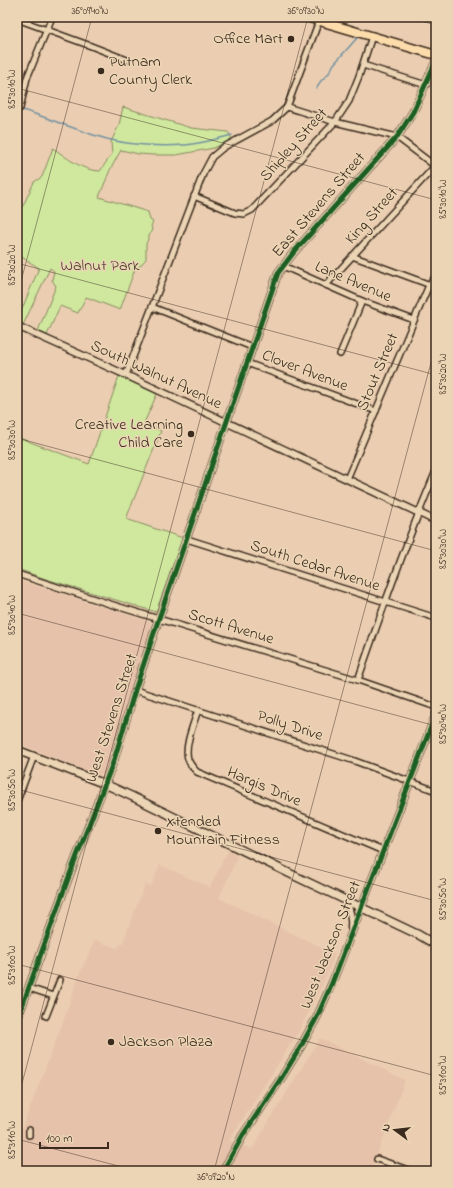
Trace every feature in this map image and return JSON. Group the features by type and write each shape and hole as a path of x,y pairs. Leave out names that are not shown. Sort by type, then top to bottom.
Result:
{"main road":[{"path":"306,17 319,19 436,55"},
{"path":"17,750 105,784 131,796 419,935 436,945"}],"street":[{"path":"20,108 26,78 52,17"},
{"path":"17,19 127,60"},
{"path":"126,375 194,196 212,157 224,147 272,121 287,107 319,19"},
{"name":"Shipley Street","path":"194,196 235,213 244,214 252,210 335,122 349,101 363,66 372,36"},
{"name":"East Stevens Street","path":"227,422 275,281 283,266 397,137 413,112 436,61"},
{"path":"363,66 426,85"},
{"path":"287,107 335,122 397,137 436,165"},
{"name":"King Street","path":"326,285 436,165"},
{"path":"352,256 429,284 436,288"},
{"name":"Lane Avenue","path":"283,266 362,301 414,320"},
{"name":"Stout Street","path":"347,479 429,284 436,276"},
{"path":"340,354 362,301"},
{"name":"Clover Avenue","path":"152,307 252,347"},
{"name":"South Walnut Avenue","path":"17,326 227,422 436,521"},
{"name":"Clover Avenue","path":"247,363 376,411"},
{"name":"West Stevens Street","path":"17,1020 19,1007 29,988 114,760 159,618 227,422"},
{"path":"358,680 385,602 436,471"},
{"name":"South Cedar Avenue","path":"187,539 436,618"},
{"name":"Scott Avenue","path":"17,574 358,680 436,707"},
{"name":"Polly Drive","path":"135,690 352,760 436,791"},
{"name":"Hargis Drive","path":"198,710 187,752 187,758 191,767 197,772 383,852"},
{"name":"West Jackson Street","path":"223,1171 243,1135 300,1048 330,987 436,714"},
{"path":"17,802 34,756"},
{"path":"346,900 352,919 350,935"},
{"path":"46,1016 60,980"},
{"path":"29,988 53,996"},
{"path":"377,1159 411,1171"}],"shaded area":[{"path":"17,580 150,622 151,626 146,643 105,773 102,775 95,774 17,743"},
{"path":"228,850 238,856 219,898 335,954 325,979 299,1031 229,1141 252,1149 320,1038 405,1080 371,1171 17,1171 17,1141 63,1022 79,975 95,940 117,948 123,942 145,884 151,886 160,865 210,887"}],"green space":[{"name":"Walnut Park","path":"123,107 191,128 228,132 232,139 214,148 176,155 139,154 121,150 110,170 99,197 148,212 150,220 153,222 146,244 146,259 137,269 136,266 120,310 86,297 78,313 60,306 47,335 38,331 56,286 52,280 54,271 50,268 23,325 17,321 39,268 17,254 17,211 23,206 34,182 42,177 53,148 70,160 87,169 100,171 112,154 111,142 119,125"},
{"path":"119,376 157,394 144,423 161,431 126,519 183,538 156,612 17,569 17,437 89,464"}],"waterway":[{"path":"317,88 334,64 357,38"},
{"path":"23,110 96,136 135,144 175,146 208,141 232,135"}],"cycle path":[{"path":"17,1020 68,879 114,760 159,618 278,273 294,252 397,137 413,112 436,61"},
{"path":"223,1171 243,1135 282,1077 317,1017 332,983 436,714"}],"place":[{"name":"Office Mart","path":"291,39"},
{"name":"Putnam County Clerk","path":"101,71"},
{"name":"Creative Learning Child Care","path":"191,434"},
{"name":"Xtended Mountain Fitness","path":"158,831"},
{"name":"Jackson Plaza","path":"111,1042"}]}
